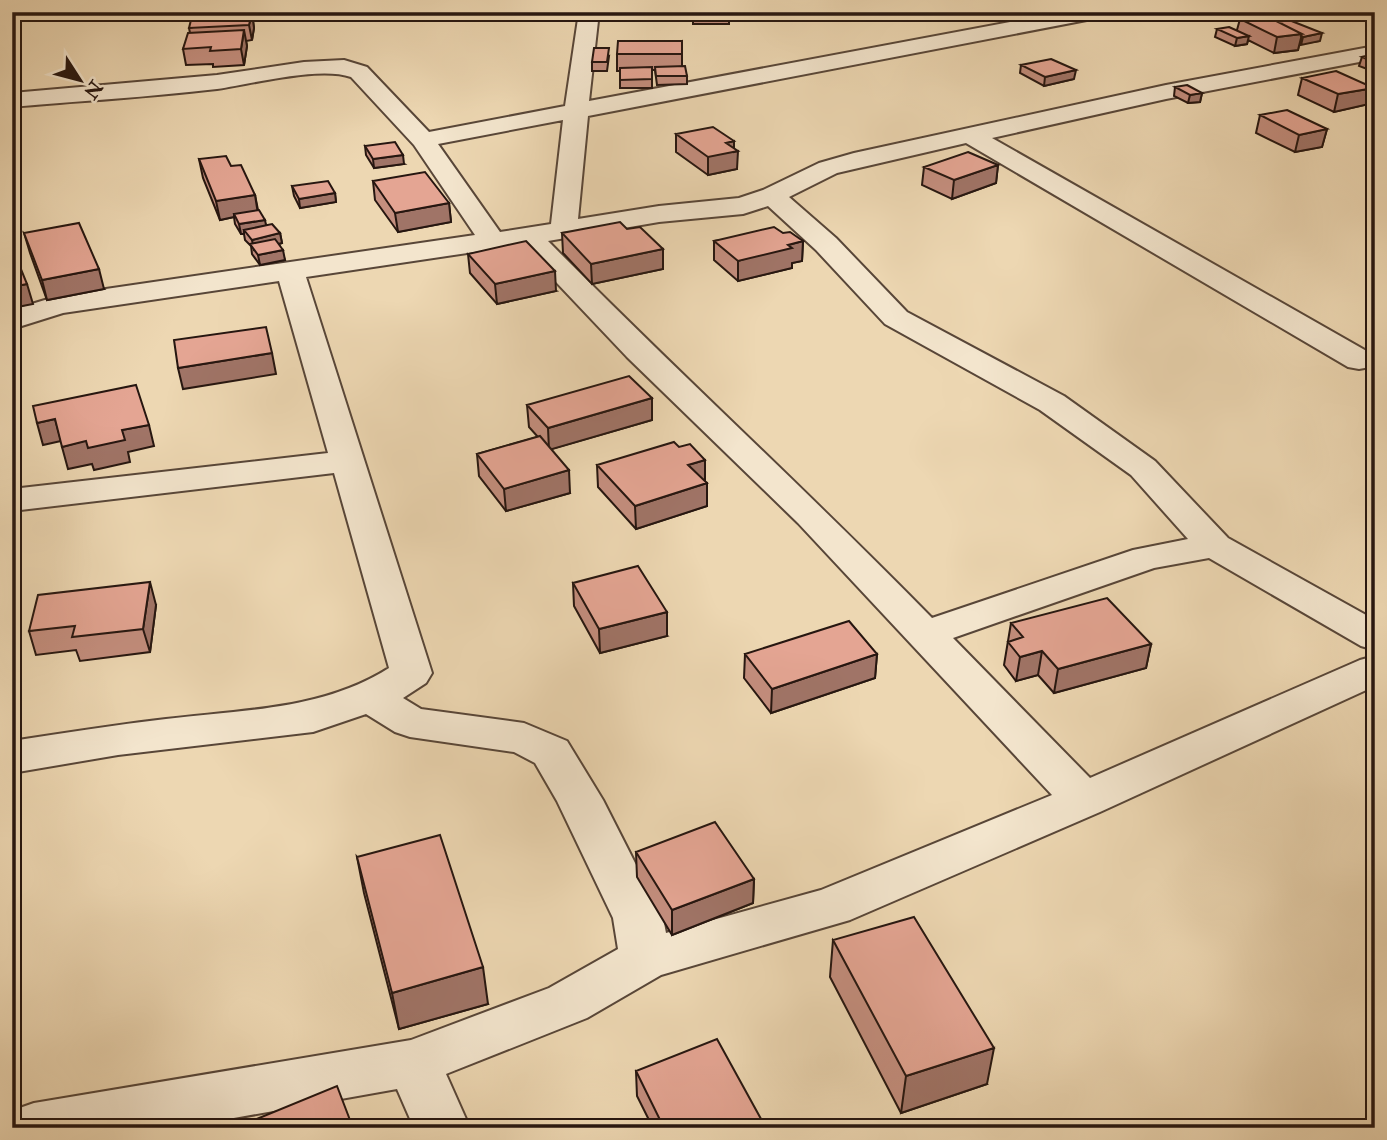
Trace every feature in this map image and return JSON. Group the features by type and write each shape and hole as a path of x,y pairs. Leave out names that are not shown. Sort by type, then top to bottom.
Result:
{"street":[{"path":"564,230 589,12"},
{"path":"423,140 1097,12"},
{"path":"12,320 58,304 528,236 659,214 743,206 772,196 828,168 1166,92 1375,52"},
{"path":"12,100 217,82 344,66 359,72 423,140 493,241"},
{"path":"971,136 1359,360"},
{"path":"772,196 826,244 896,318 1052,403 1143,468 1214,546 1375,637"},
{"path":"528,236 638,349 811,515 1084,800"},
{"path":"12,757 118,740 313,717 369,696 411,673 290,271"},
{"path":"12,500 348,461"},
{"path":"925,634 1146,558 1214,546"},
{"path":"34,1128 413,1063 568,1003 645,959 833,906 1084,800 1375,670"},
{"path":"369,696 410,722 524,738 551,752 580,800 638,918 645,959"},
{"path":"413,1063 442,1128"}],"building":[{"path":"252,13 249,25 189,28 192,16"},
{"path":"1264,15 1302,34 1277,37 1240,19"},
{"path":"1289,20 1322,33 1303,37 1278,22"},
{"path":"1229,27 1249,36 1237,38 1217,29"},
{"path":"244,30 241,49 183,49 188,33"},
{"path":"618,41 682,41 682,54 617,54"},
{"path":"594,48 609,48 607,62 592,62"},
{"path":"1375,55 1375,63 1362,57"},
{"path":"1051,59 1076,70 1045,77 1021,65"},
{"path":"685,66 687,76 656,76 655,67"},
{"path":"652,67 652,79 620,80 620,68"},
{"path":"1336,71 1374,88 1338,94 1302,78"},
{"path":"1187,85 1202,93 1190,95 1175,87"},
{"path":"1287,110 1327,129 1299,135 1260,115"},
{"path":"713,127 734,141 726,143 738,151 708,157 676,134"},
{"path":"395,142 403,155 373,159 365,146"},
{"path":"968,152 998,165 954,180 924,167"},
{"path":"226,156 231,166 241,165 255,195 216,201 199,159"},
{"path":"425,172 449,203 395,213 373,181"},
{"path":"328,181 335,193 299,199 292,186"},
{"path":"259,210 265,220 239,224 234,214"},
{"path":"620,222 627,229 640,227 663,249 591,264 562,233"},
{"path":"79,223 99,269 42,280 24,233"},
{"path":"272,224 280,233 252,240 244,230"},
{"path":"774,227 783,233 790,232 803,241 788,245 792,248 738,261 714,241"},
{"path":"275,239 283,250 258,255 250,244"},
{"path":"526,241 555,271 495,284 468,254"},
{"path":"12,247 27,284 12,287"},
{"path":"266,327 272,353 178,368 174,340"},
{"path":"629,376 652,398 548,428 527,405"},
{"path":"136,385 149,425 122,430 125,440 88,448 86,441 62,447 55,419 37,423 33,406"},
{"path":"540,436 569,470 504,489 477,454"},
{"path":"674,442 679,447 690,444 705,460 688,465 707,483 635,506 597,465"},
{"path":"638,566 667,612 599,629 573,583"},
{"path":"150,582 143,629 72,637 75,626 29,631 38,595"},
{"path":"1107,598 1151,644 1058,669 1042,651 1020,657 1008,642 1023,637 1011,623"},
{"path":"849,621 877,654 772,689 745,654"},
{"path":"715,822 754,879 672,910 636,852"},
{"path":"440,835 483,967 392,993 357,857"},
{"path":"914,917 994,1048 906,1076 833,940"},
{"path":"717,1039 766,1128 664,1128 636,1071"},
{"path":"337,1086 353,1128 235,1128"}]}
